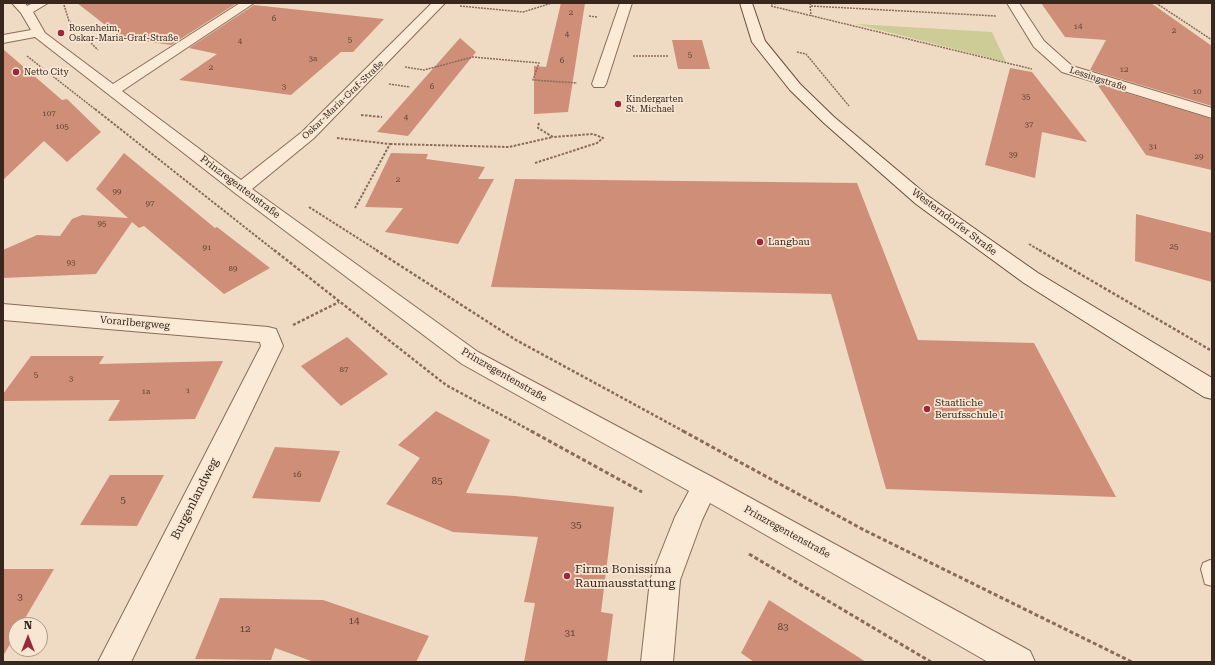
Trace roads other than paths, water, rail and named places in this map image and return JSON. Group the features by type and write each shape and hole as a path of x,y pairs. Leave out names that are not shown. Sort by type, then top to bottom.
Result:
{"street":[{"path":"22,7 42,3"},
{"path":"122,85 248,3"},
{"name":"Oskar-Maria-Graf-Straße","path":"241,190 308,135 439,3"},
{"path":"599,84 626,3"},
{"name":"Westerndorfer Straße","path":"746,3 752,24 760,42 795,87 829,120 922,200 1031,278 1212,390"},
{"name":"Lessingstraße","path":"1013,3 1040,44 1066,69 1212,113"},
{"name":"Prinzregentenstraße","path":"22,7 38,32 122,85 241,190 470,358 706,486 1019,662"},
{"path":"3,40 38,32"},
{"name":"Vorarlbergweg","path":"3,312 268,335"},
{"name":"Burgenlandweg","path":"114,662 272,346 268,335"},
{"path":"657,662 665,580 689,517 706,486"}],"lane":[{"path":"1212,570 1210,569 1212,577"}],"place":[{"name":"Rosenheim, Oskar-Maria-Graf-Straße","path":"61,33"},
{"name":"Netto City","path":"16,72"},
{"name":"Kindergarten St. Michael","path":"618,104"},
{"name":"Langbau","path":"760,242"},
{"name":"Staatliche Berufsschule I","path":"927,409"},
{"name":"Firma Bonissima Raumausstattung","path":"567,576"}]}
